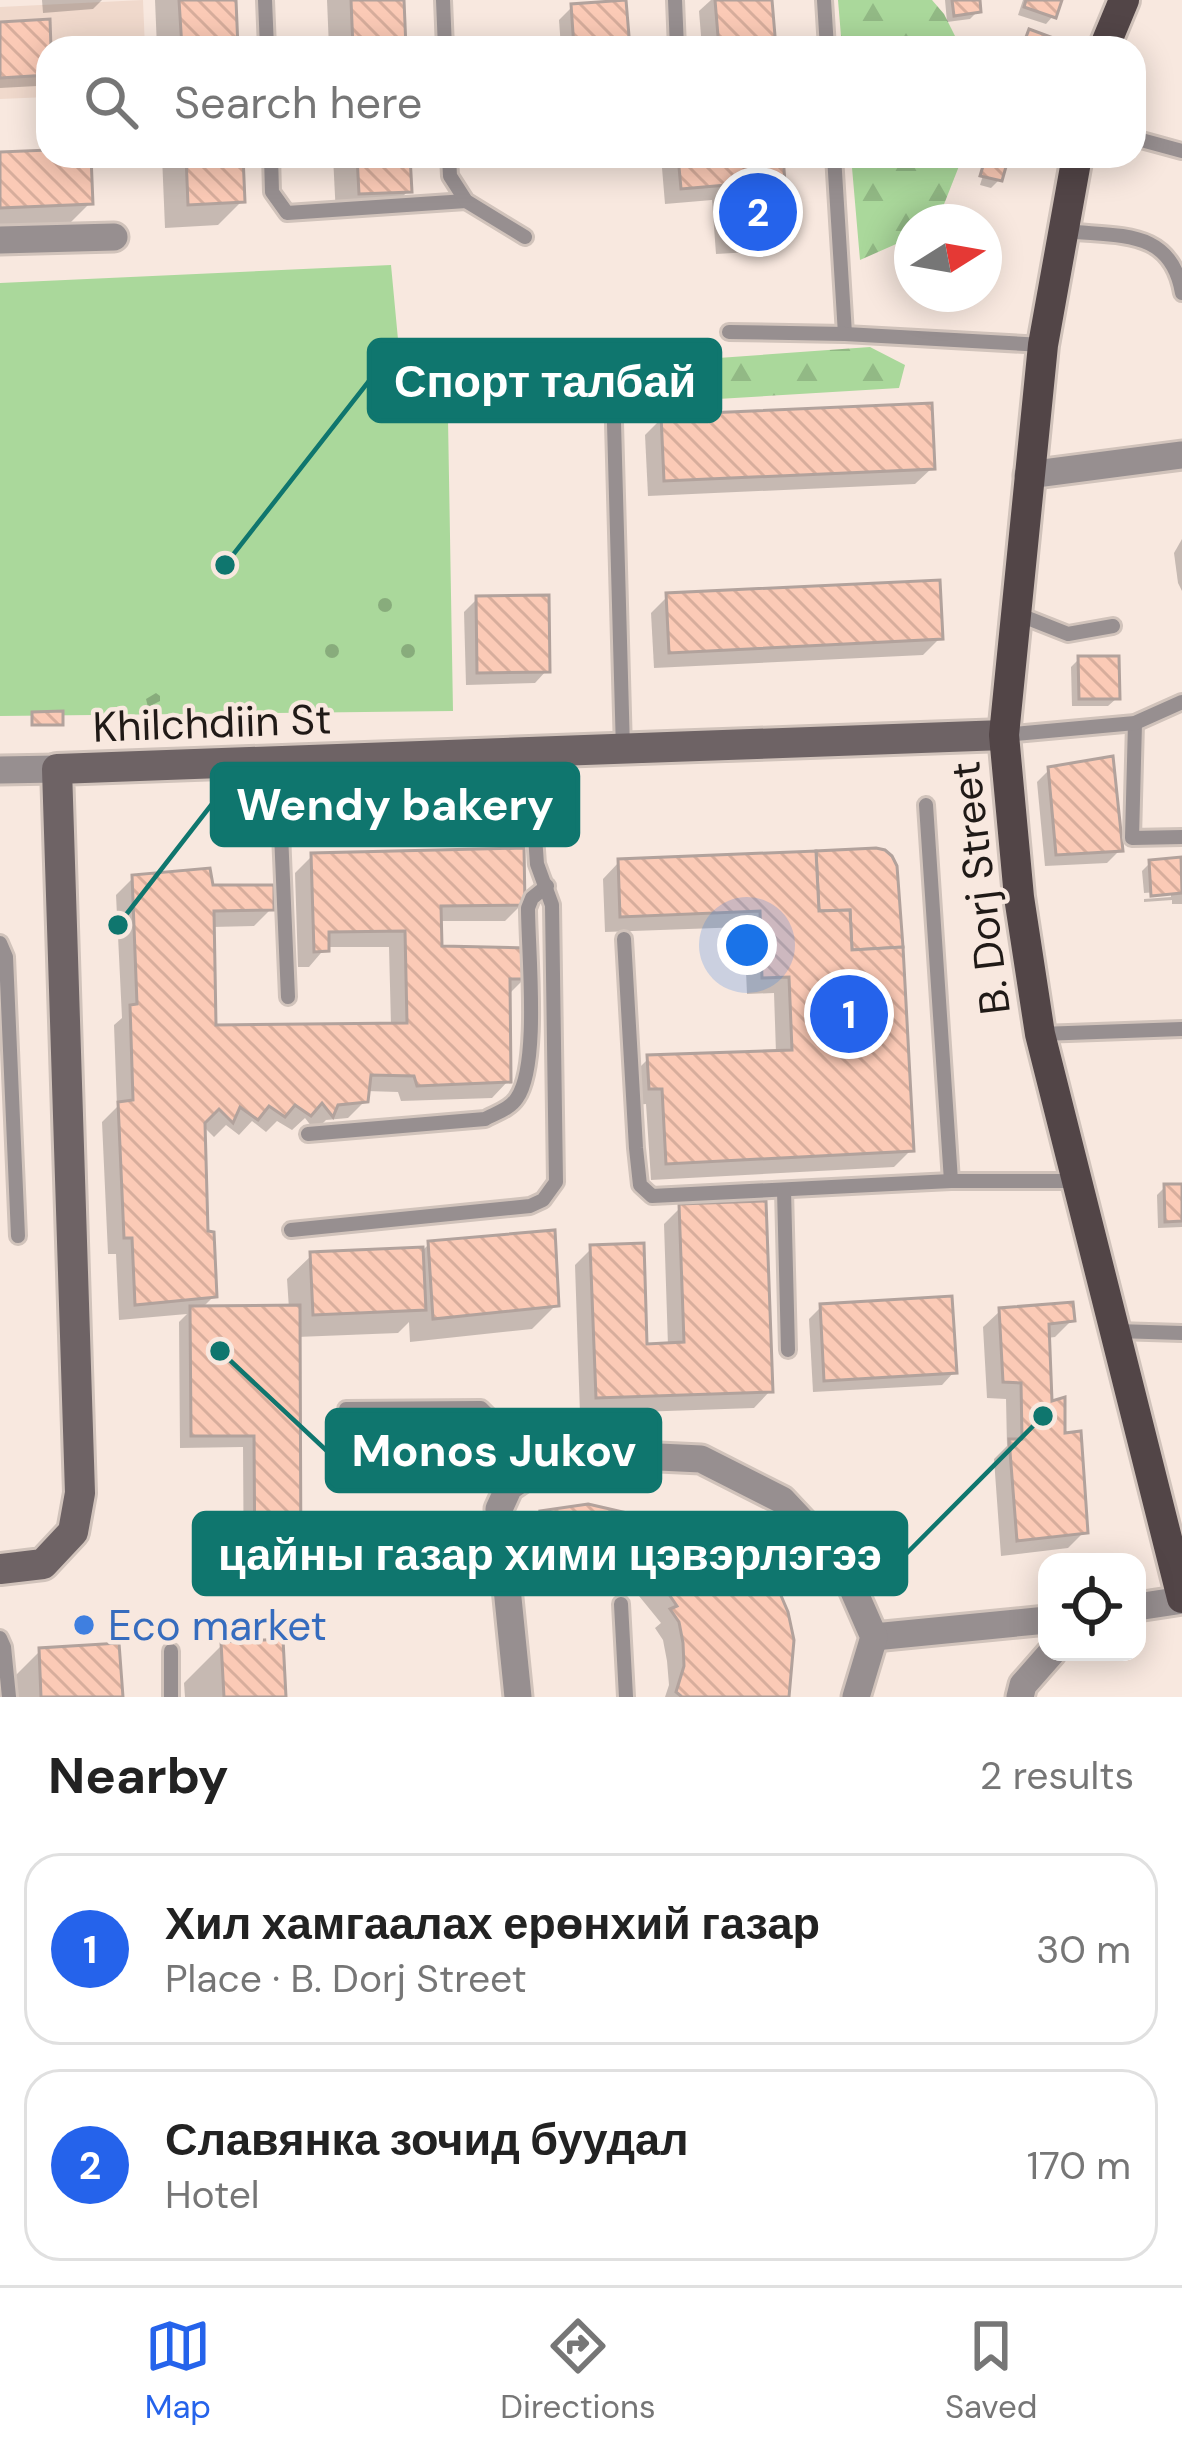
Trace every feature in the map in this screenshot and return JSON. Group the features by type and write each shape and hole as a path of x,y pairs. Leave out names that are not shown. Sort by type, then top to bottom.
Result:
{"main road":[{"path":"1110,36 1124,0"},
{"name":"B. Dorj Street","path":"1075,168 1043,345 1004,735 1018,897 1040,1034 1177,1551 1182,1599"}],"street":[{"path":"0,240 114,237"},
{"path":"1028,475 1182,455"},
{"name":"Khilchdiin St","path":"0,1569 44,1564 73,1532 80,1493 57,769 1004,735"},
{"path":"0,770 57,769"},
{"path":"518,1697 499,1509 509,1487 531,1472 617,1455 701,1459 782,1500 842,1564 874,1637 856,1697"},
{"path":"1146,1605 1182,1599"},
{"path":"874,1637 1038,1621"},
{"path":"1020,1697 1023,1685 1044,1661"}],"lane":[{"path":"266,0 267,36"},
{"path":"443,0 444,36"},
{"path":"675,0 676,36"},
{"path":"824,0 826,36"},
{"path":"1146,142 1182,151"},
{"path":"271,168 272,191 286,213 466,201"},
{"path":"450,168 466,201 525,237"},
{"path":"835,168 844,334"},
{"path":"1065,231 1132,238 1160,248 1178,270 1182,293"},
{"path":"729,332 1043,345"},
{"path":"614,423 623,750"},
{"path":"1015,613 1068,634 1113,626"},
{"path":"1004,735 1135,723 1182,702"},
{"path":"1135,723 1132,838 1182,837"},
{"path":"291,1230 530,1206 543,1200 556,1182 553,905 537,864 529,753"},
{"path":"278,763 288,997"},
{"path":"926,805 951,1181"},
{"path":"308,1134 485,1119 510,1106 520,1095 528,1069 528,908 532,898 548,886"},
{"path":"624,939 640,1185 652,1196 951,1181 1078,1181"},
{"path":"0,943 6,957 18,1236"},
{"path":"1040,1034 1182,1029"},
{"path":"784,1190 788,1350"},
{"path":"1116,1331 1182,1333"},
{"path":"346,1409 481,1408 512,1439 531,1472"},
{"path":"621,1604 626,1697"},
{"path":"0,1638 9,1697"},
{"path":"171,1651 171,1697"}],"shaded area":[{"path":"143,0 144,36 36,36 36,98 0,99 0,7"}],"green space":[{"path":"838,0 932,0 955,36 841,36"},
{"path":"852,168 958,168 944,204 894,204 894,245 860,260"},
{"path":"391,265 399,350 448,419 453,711 0,716 0,283"},
{"path":"870,347 905,365 899,388 684,401 655,384 690,360"}],"building":[{"path":"179,0 236,0 238,36 181,36"},
{"path":"351,0 404,0 406,36 352,36"},
{"path":"626,0 629,36 573,36 571,4"},
{"path":"715,0 772,0 775,36 718,36"},
{"path":"952,0 980,0 981,12 954,16"},
{"path":"1026,0 1062,0 1056,18 1024,7"},
{"path":"50,19 51,36 36,36 36,76 0,78 0,22"},
{"path":"36,150 36,168 92,168 93,204 0,208 0,152"},
{"path":"186,168 244,168 245,202 188,205"},
{"path":"358,168 411,168 412,192 359,194"},
{"path":"679,168 784,168 789,235 731,239 728,185 681,189"},
{"path":"982,168 1006,168 1002,181 980,176"},
{"path":"932,403 935,469 664,481 661,415"},
{"path":"940,580 943,639 669,653 666,593"},
{"path":"549,595 550,672 477,673 476,596"},
{"path":"1078,656 1119,656 1120,699 1079,699"},
{"path":"63,711 63,725 32,725 32,712"},
{"path":"1113,756 1123,851 1056,855 1048,767"},
{"path":"524,848 525,905 441,906 442,946 526,948 528,979 510,979 511,1082 417,1086 414,1076 371,1075 368,1102 338,1105 333,1117 322,1103 311,1116 295,1105 285,1117 269,1106 258,1120 240,1107 233,1123 219,1109 205,1123 208,1231 214,1232 217,1297 135,1305 132,1238 124,1238 118,1102 133,1100 130,1005 137,1004 132,875 210,868 213,885 274,885 274,910 214,911 216,1025 407,1023 405,931 329,932 329,951 314,952 311,853"},
{"path":"876,848 892,856 897,866 903,947 852,950 850,910 819,911 816,851"},
{"path":"816,851 819,911 850,910 852,950 903,947 914,1151 666,1164 662,1089 649,1089 647,1055 792,1050 789,977 762,978 760,911 620,917 618,859"},
{"path":"1181,857 1182,893 1151,896 1149,860"},
{"path":"1164,1184 1182,1184 1182,1221 1165,1222"},
{"path":"766,1201 773,1392 596,1398 590,1245 644,1243 647,1344 684,1342 679,1204"},
{"path":"555,1230 559,1306 433,1319 428,1241"},
{"path":"423,1247 426,1310 313,1315 310,1252"},
{"path":"952,1296 957,1373 824,1381 820,1304"},
{"path":"1073,1302 1075,1321 1049,1324 1052,1401 1065,1397 1065,1433 1081,1431 1088,1533 1017,1541 1009,1439 1022,1439 1021,1383 1003,1382 999,1308"},
{"path":"300,1305 301,1580 255,1581 254,1436 191,1436 190,1306"},
{"path":"588,1504 640,1516 662,1528 699,1556 717,1582 764,1556 788,1612 794,1640 789,1697 682,1697 676,1692 684,1666 683,1643 679,1622 670,1609 677,1606 668,1593 635,1565 606,1555 609,1547 578,1545 550,1552 540,1511"},
{"path":"283,1639 286,1697 224,1697 221,1642"},
{"path":"119,1643 123,1697 41,1697 39,1648"}],"place":[{"name":"Славянка зочид буудал","path":"758,212"},
{"name":"Спорт талбай","path":"225,565"},
{"name":"Wendy bakery","path":"118,925"},
{"name":"Хил хамгаалах ерөнхий газар","path":"849,1014"},
{"name":"Monos Jukov","path":"220,1351"},
{"name":"цайны газар хими цэвэрлэгээ","path":"1043,1416"},
{"name":"Eco market","path":"84,1625"}]}
